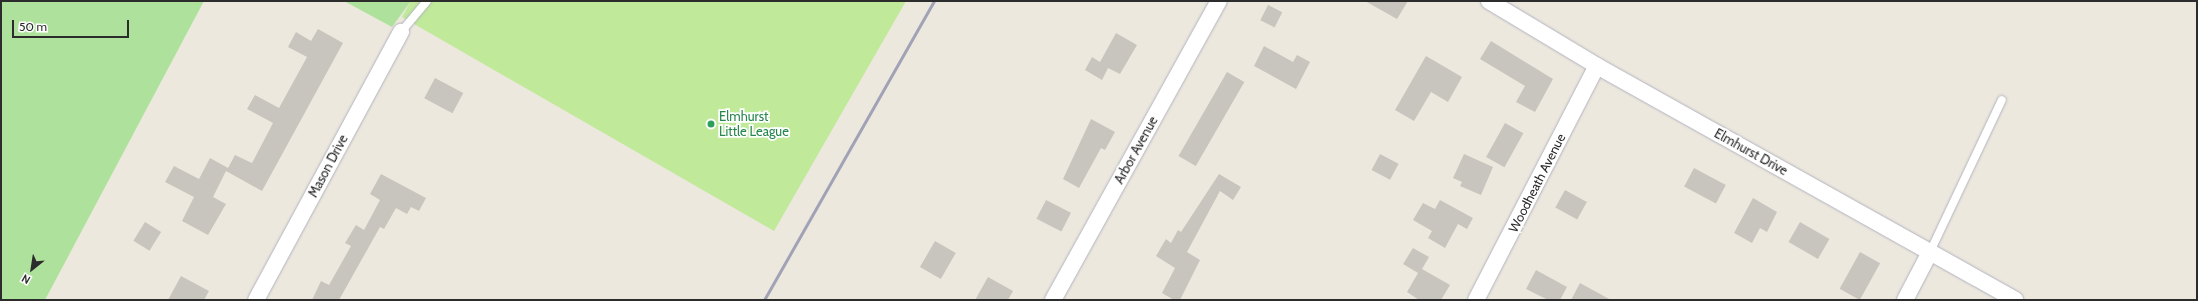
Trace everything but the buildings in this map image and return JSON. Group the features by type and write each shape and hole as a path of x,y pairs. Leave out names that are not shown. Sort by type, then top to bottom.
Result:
{"street":[{"name":"Arbor Avenue","path":"1053,300 1219,1"},
{"name":"Elmhurst Drive","path":"1489,1 1597,66 2015,300"},
{"name":"Mason Drive","path":"256,300 401,32"},
{"name":"Woodheath Avenue","path":"1476,300 1597,66"},
{"path":"1904,300 1930,252"}],"lane":[{"path":"401,32 427,1"},
{"path":"1930,252 2002,100"}],"green space":[{"path":"1,1 204,1 45,300 1,300"},
{"path":"344,1 411,1 392,27"},
{"name":"Elmhurst Little League","path":"411,1 906,1 774,231 402,17"}],"railway":[{"path":"764,300 934,1"}],"place":[{"name":"Elmhurst Little League","path":"711,124"}]}
